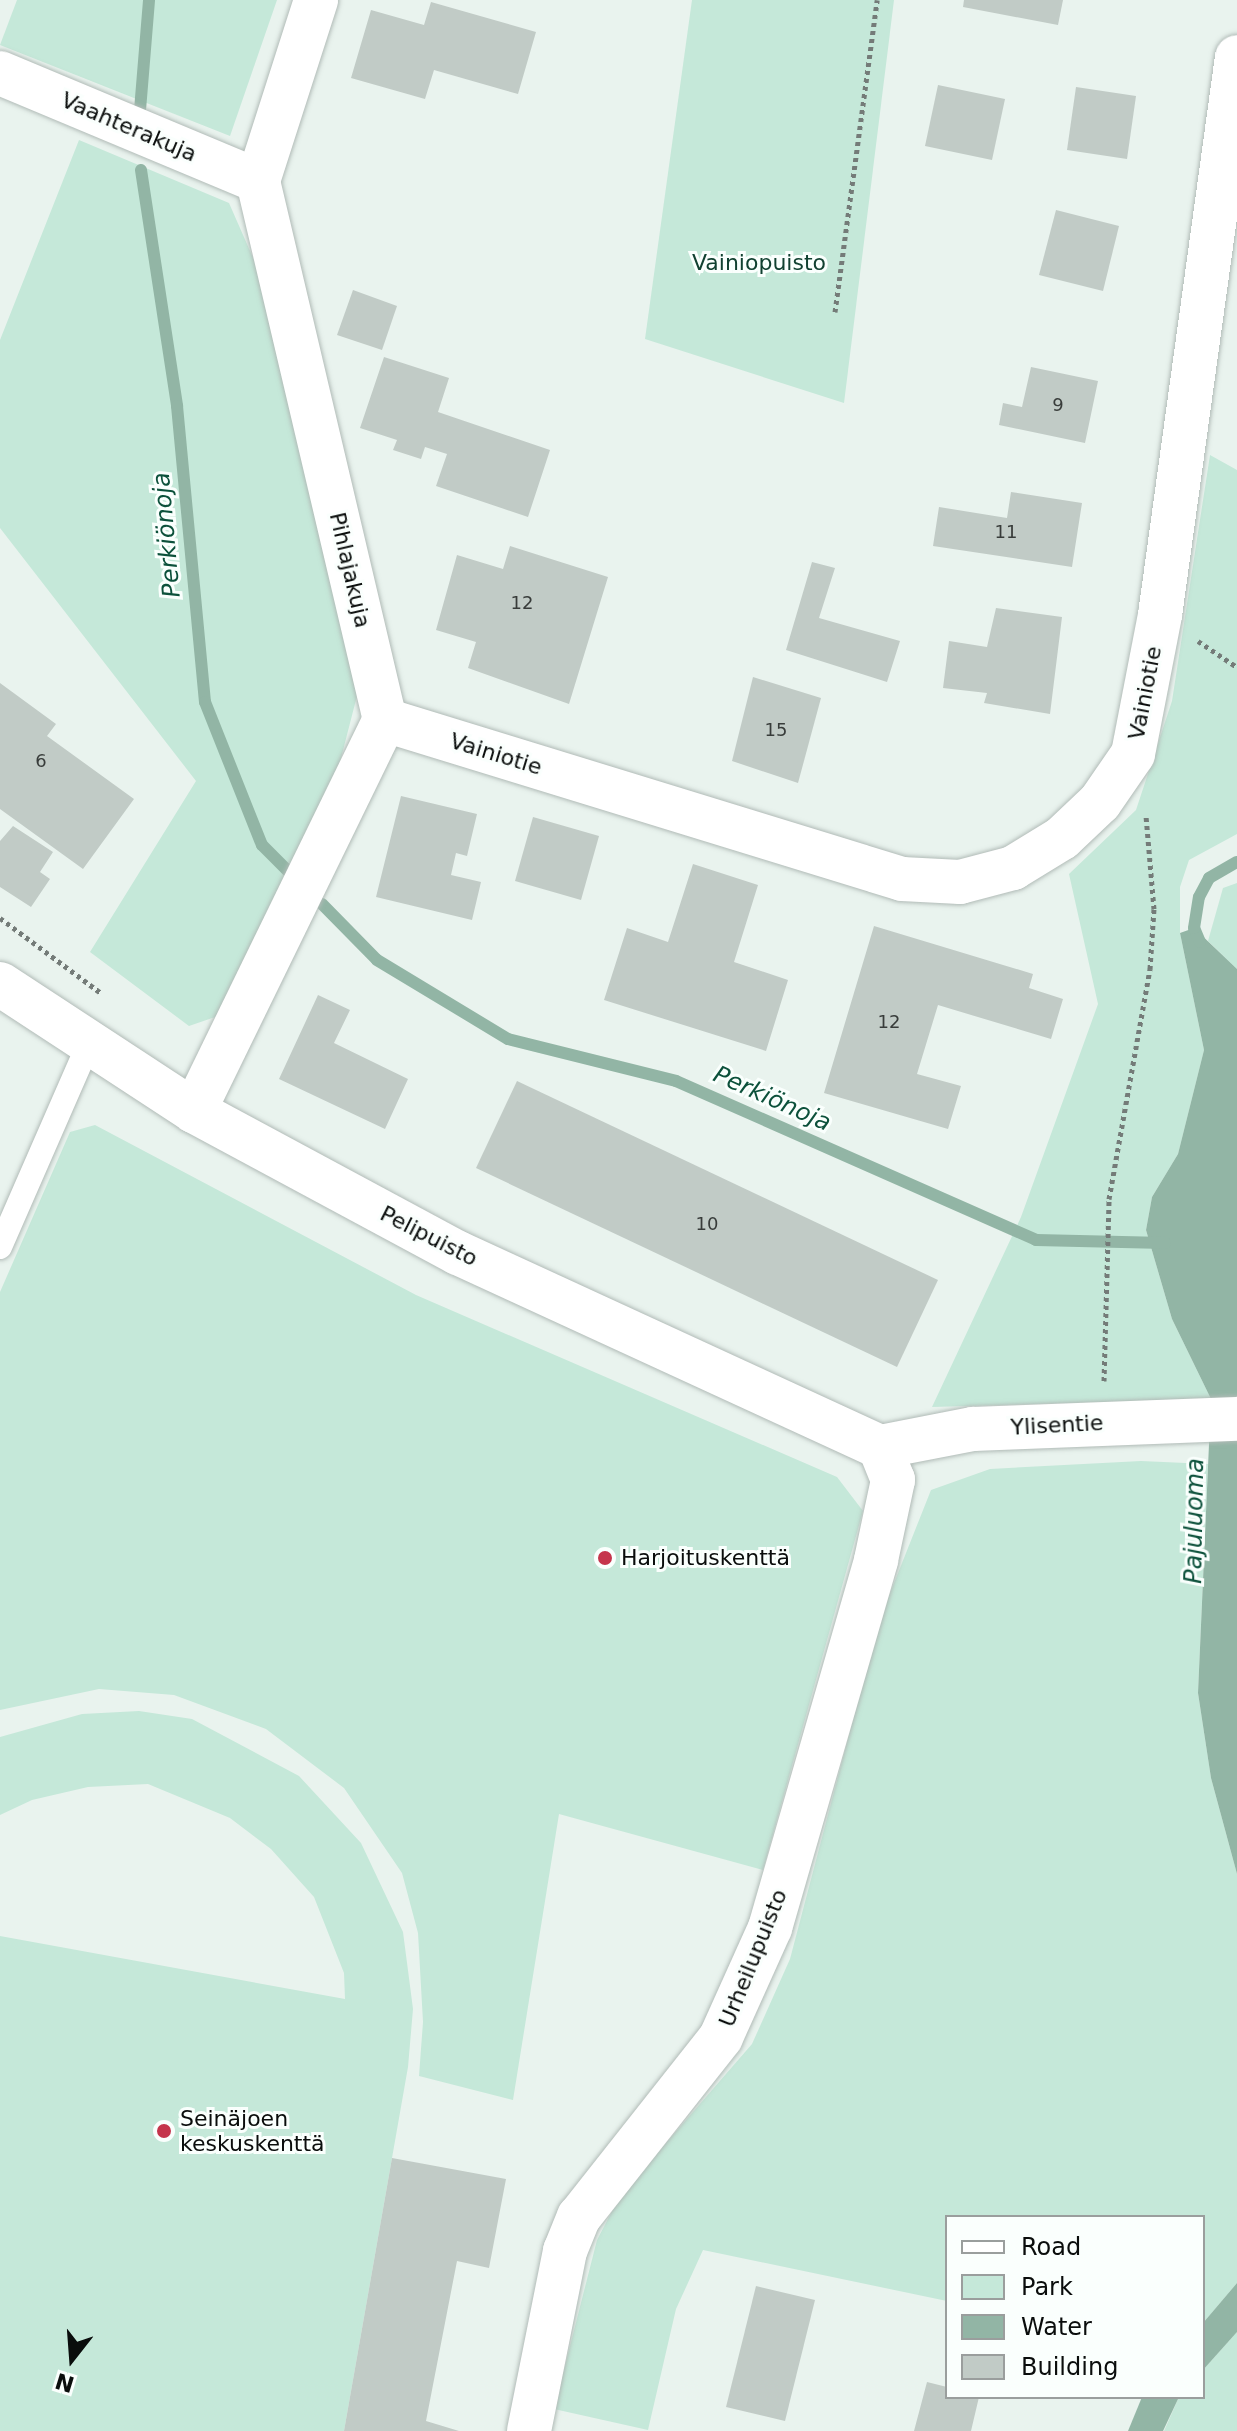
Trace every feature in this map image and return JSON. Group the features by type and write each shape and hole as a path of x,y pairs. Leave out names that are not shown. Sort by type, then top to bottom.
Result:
{"street":[{"path":"258,181 316,0"},
{"name":"Vaahterakuja","path":"0,73 258,181"},
{"name":"Vainiotie","path":"385,720 902,879 960,882 1013,868 1062,838 1100,802 1133,754 1160,615 1235,83"},
{"name":"Pihlajakuja","path":"258,181 385,720"},
{"path":"194,1111 385,720"},
{"name":"Pelipuisto","path":"0,984 88,1046 194,1111 458,1253 880,1447"},
{"name":"Ylisentie","path":"880,1447 973,1429 1237,1419"},
{"name":"Urheilupuisto","path":"529,2431 565,2251 579,2217 721,2037 770,1928 876,1560 893,1480 880,1447"}],"lane":[{"path":"0,1247 88,1046"}],"path":[{"path":"835,312 877,0"},
{"path":"1105,1422 1107,1220 1150,969 1154,909 1150,838 1133,754"},
{"path":"0,918 108,998"}],"green space":[{"path":"17,0 277,0 230,136 0,45"},
{"name":"Vainiopuisto","path":"692,0 894,0 844,403 645,339"},
{"path":"79,140 229,203 254,260 358,692 340,762 218,1016 189,1026 90,952 196,781 0,528 0,340"},
{"path":"1210,455 1237,470 1237,834 1189,860 1180,887 1180,933 1204,1050 1178,1154 1152,1197 1146,1230 1172,1319 1211,1399 932,1407 1021,1217 1098,1004 1069,874 1136,810 1172,701"},
{"path":"1237,883 1237,969 1208,941 1223,888"},
{"path":"95,1125 416,1295 837,1477 863,1511 763,1870 559,1814 513,2100 419,2076 423,2022 418,1933 402,1873 344,1788 266,1729 174,1695 99,1689 0,1710 0,1292 70,1132"},
{"path":"1141,1461 1208,1464 1198,1693 1211,1778 1237,1874 1237,2283 1205,2321 1205,2215 945,2215 945,2301 703,2250 676,2309 648,2430 554,2409 597,2240 620,2196 752,2044 790,1959 879,1621 931,1490 990,1469"},
{"name":"Seinäjoen keskuskenttä","path":"139,1711 192,1719 299,1776 361,1843 403,1932 413,2009 408,2067 344,2431 0,2431 0,1936 345,1999 344,1973 314,1897 271,1849 230,1818 148,1784 88,1787 32,1800 0,1815 0,1737 82,1714"},
{"path":"1237,2332 1237,2431 1164,2431 1178,2399 1205,2399 1205,2368"}],"water":[{"path":"1194,928 1237,969 1237,1874 1211,1778 1198,1693 1211,1399 1172,1319 1146,1230 1152,1197 1178,1154 1204,1050 1180,933"},
{"path":"1237,2283 1237,2332 1205,2368 1205,2321"},
{"path":"1141,2399 1178,2399 1163,2431 1128,2431"}],"building":[{"path":"964,0 1063,0 1058,25 963,7"},
{"path":"431,2 536,32 518,94 434,70 425,99 351,78 371,10 424,25"},
{"path":"938,85 1005,99 992,160 925,146"},
{"path":"1076,87 1136,96 1127,159 1067,150"},
{"path":"1056,210 1119,226 1103,291 1039,275"},
{"path":"353,290 397,306 382,350 337,335"},
{"path":"384,357 449,378 438,412 550,450 528,517 436,486 447,454 425,447 421,459 393,450 397,440 360,428"},
{"path":"1031,367 1098,381 1085,443 999,425 1003,403 1022,407"},
{"path":"1011,492 1082,503 1072,567 933,546 939,507 1007,518"},
{"path":"510,546 608,577 569,704 468,668 476,642 436,630 457,555 503,569"},
{"path":"812,562 835,568 819,618 900,641 887,682 786,650"},
{"path":"996,608 1062,617 1050,714 984,703 987,693 943,688 949,641 987,647"},
{"path":"753,677 821,698 798,783 732,761"},
{"path":"0,683 56,724 47,736 134,799 83,869 0,809"},
{"path":"401,796 477,814 467,856 456,853 451,875 481,882 472,920 376,897"},
{"path":"533,817 599,836 581,900 515,881"},
{"path":"13,826 53,852 40,872 50,879 31,907 0,887 0,841"},
{"path":"693,864 758,885 734,962 788,980 766,1051 604,1000 627,928 668,942"},
{"path":"874,926 1033,974 1029,988 1063,999 1051,1039 938,1005 917,1074 961,1086 948,1129 824,1093"},
{"path":"318,995 350,1010 334,1043 408,1079 385,1129 279,1079"},
{"path":"517,1081 938,1280 897,1367 476,1168"},
{"path":"392,2158 506,2179 489,2268 457,2261 426,2421 459,2431 344,2431"},
{"path":"756,2286 815,2300 785,2421 726,2407"},
{"path":"927,2382 945,2386 945,2399 979,2399 971,2431 914,2431"}],"waterway":[{"name":"Perkiönoja","path":"140,110 149,0"},
{"name":"Perkiönoja","path":"141,170 177,406 205,702 262,845 292,875"},
{"name":"Pajuluoma","path":"1200,942 1194,928 1199,897 1209,878 1237,862"},
{"name":"Perkiönoja","path":"322,904 377,960 508,1039 676,1081 1036,1240 1165,1243"}],"place":[{"name":"Harjoituskenttä","path":"605,1558"},
{"name":"Seinäjoen keskuskenttä","path":"164,2131"}]}
